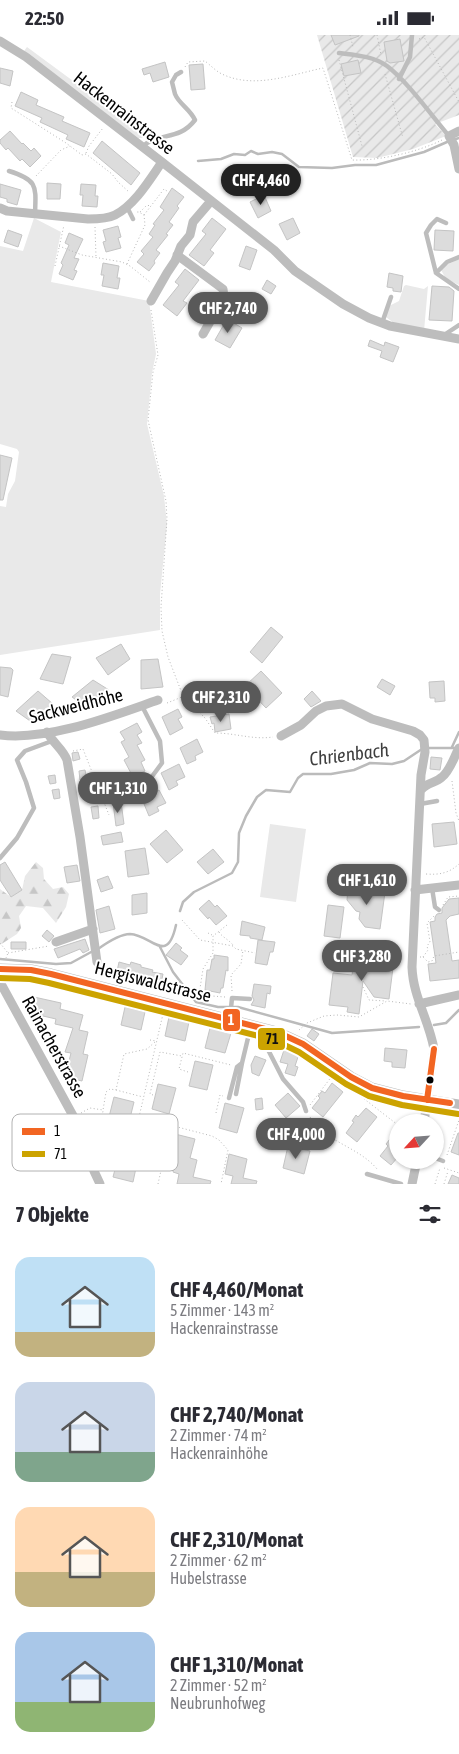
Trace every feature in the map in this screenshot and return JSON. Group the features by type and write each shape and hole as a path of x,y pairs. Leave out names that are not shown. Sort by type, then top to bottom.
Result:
{"street":[{"name":"Hackenrainstrasse","path":"0,41 26,57 274,250 295,271 343,304 369,318 390,326 459,339"},
{"path":"459,131 449,136 454,145 459,169"},
{"path":"0,208 7,211 94,219 130,213 135,197 162,162"},
{"path":"152,301 181,246 190,235 194,222 211,201"},
{"path":"177,255 223,289 224,297 203,334"},
{"name":"Sackweidhöhe","path":"0,735 14,737 78,726 158,700"},
{"path":"281,736 301,725 316,711 334,704 342,704 372,719 414,731 422,737 426,752 421,775 415,889 413,979 434,1049 425,1114"},
{"path":"47,732 52,741 64,753 80,837 97,962"},
{"path":"421,790 426,784 439,780 444,776 459,748"},
{"path":"415,889 459,885"},
{"path":"56,942 92,929"},
{"name":"Hergiswaldstrasse","path":"0,969 31,970 51,974 231,1016 294,1039 351,1077 372,1088 403,1097 459,1105"},
{"name":"Rainacherstrasse","path":"0,982 72,1114"},
{"path":"419,1004 459,995"},
{"path":"412,1184 414,1169"},
{"name":"Rainacherstrasse","path":"94,1171 100,1184"}],"lane":[{"path":"400,79 410,57 412,35"},
{"path":"339,53 365,56 386,66 400,79 449,136"},
{"path":"142,147 149,141 179,134 190,127 194,120 191,111 175,95 172,82 176,75 181,72"},
{"path":"9,171 24,175 31,181 35,188 36,214"},
{"path":"446,223 437,219 430,225 426,233 436,273 459,289"},
{"path":"436,273 446,262 459,257"},
{"path":"382,323 391,297"},
{"path":"443,336 459,325"},
{"path":"142,705 160,741 162,763 142,790"},
{"path":"0,858 17,839 34,808 17,760 26,751 52,741"},
{"path":"420,804 437,801"},
{"path":"432,888 436,907 439,910"},
{"path":"231,1016 232,999 250,999"},
{"path":"236,1094 248,1038 246,1023"},
{"path":"261,1027 260,1034 283,1079 303,1102 306,1111"},
{"path":"229,1098 237,1067 242,1063"},
{"path":"367,1174 401,1184"}],"path":[{"path":"350,35 355,55"},
{"path":"377,35 382,64 403,138"},
{"path":"411,44 427,35"},
{"path":"424,37 459,102"},
{"path":"339,53 338,62 362,146"},
{"path":"181,72 188,62 205,61 219,73 235,79 258,81 323,68 352,160 378,160 418,149 449,136"},
{"path":"12,102 11,107 82,155 86,153"},
{"path":"86,153 108,121"},
{"path":"31,181 61,150 71,146"},
{"path":"86,153 112,174 135,197"},
{"path":"127,265 145,225 144,215 164,189 167,191"},
{"path":"130,213 140,212 146,206 151,205"},
{"path":"140,212 144,215"},
{"path":"55,266 65,217"},
{"path":"94,219 96,257"},
{"path":"59,246 82,255 122,262 159,289"},
{"path":"152,301 151,308 158,355 153,372 148,420 166,501 167,519 160,607 162,631 168,657 184,697 209,723 215,733 233,733 244,737 260,739 281,736"},
{"path":"158,700 160,705 184,697"},
{"path":"64,753 84,749 109,815"},
{"path":"453,775 452,789 459,821"},
{"path":"416,877 423,874 441,874 454,869 459,863"},
{"path":"413,958 423,957 428,950 427,946 430,942 427,923 448,897 459,896"},
{"path":"182,920 200,940 234,946"},
{"path":"213,935 227,925"},
{"path":"218,932 227,938 236,949 254,953"},
{"path":"208,933 213,935"},
{"path":"213,935 213,953 203,969 199,995 232,999 232,975 241,964 243,950"},
{"path":"8,953 45,947 56,942"},
{"path":"0,943 8,953"},
{"path":"352,971 350,966 352,956 358,950 366,947"},
{"path":"423,957 428,962 432,961 434,956 459,952"},
{"path":"6,957 8,953"},
{"path":"362,987 369,999 419,1004"},
{"path":"302,1027 307,1023 330,1015 359,1017 387,1001"},
{"path":"140,1114 164,1008"},
{"path":"150,1040 156,1041"},
{"path":"116,1090 124,1054 147,1049 156,1041"},
{"path":"154,1095 150,1094 160,1051 182,1056 183,1053 237,1067"},
{"path":"182,1056 180,1069 188,1072"},
{"path":"332,1075 306,1111 320,1130 370,1161 385,1179"},
{"path":"102,1114 106,1092 110,1089 143,1097"},
{"path":"216,1113 220,1095 229,1098"},
{"path":"367,1101 389,1118"},
{"path":"78,1114 90,1108 103,1110"},
{"path":"447,1156 459,1120"},
{"path":"178,1127 212,1136 226,1147 228,1150 221,1184"},
{"path":"444,1168 459,1173"},
{"path":"435,1184 439,1169"},
{"path":"444,1184 449,1170"},
{"path":"158,1184 161,1171"}],"green space":[{"path":"317,35 459,35 459,115 435,124 446,136 413,149 377,158 353,157"},
{"path":"27,47 103,103 144,138 138,138 24,51"},
{"path":"34,218 61,232 51,282 149,301 156,354 152,373 147,424 164,496 167,524 160,594 160,630 0,655 0,506 6,507 8,494 15,481 19,452 17,449 0,444 0,246 23,251"},
{"path":"459,259 459,285 446,279 440,268"},
{"path":"406,285 424,289 428,286 424,331 399,327 386,317 387,307 399,301"},
{"path":"270,824 306,829 296,902 260,897"},
{"path":"36,862 43,868 44,879 53,889 63,887 69,894 66,907 56,923 43,908 26,906 19,916 21,928 17,934 0,945 0,889 11,897 22,890 25,876"}],"building":[{"path":"331,35 359,35 359,36 335,45"},
{"path":"400,39 404,61 390,63 387,61 384,42"},
{"path":"358,60 361,73 344,76 341,64"},
{"path":"165,62 169,77 153,82 150,73 144,75 142,69"},
{"path":"203,64 205,89 191,90 189,65"},
{"path":"0,68 13,71 10,86 0,83"},
{"path":"21,92 38,100 36,105 64,117 62,121 90,133 84,147 66,139 68,135 40,122 42,118 15,106"},
{"path":"10,131 22,144 31,151 34,148 41,156 30,167 22,159 20,161 8,148 6,150 0,143 0,140"},
{"path":"102,141 140,173 131,185 93,153"},
{"path":"47,183 61,184 60,199 47,199"},
{"path":"0,184 21,190 17,205 7,202 7,199 0,197"},
{"path":"81,184 96,185 97,207 82,206"},
{"path":"172,188 184,197 169,222 173,225 156,250 160,253 149,271 137,262 144,254 141,251 153,237 149,234 155,225 153,224 164,210 160,207"},
{"path":"264,195 271,211 258,218 250,202"},
{"path":"212,218 226,229 210,250 214,253 204,266 189,255 206,234 202,231"},
{"path":"293,218 300,233 287,240 279,224"},
{"path":"118,226 121,237 118,238 121,248 106,252 103,242 106,241 103,230"},
{"path":"8,230 22,235 18,247 4,242"},
{"path":"435,230 454,231 453,251 434,250"},
{"path":"69,233 83,239 74,258 79,259 74,270 77,271 73,280 59,274 63,265 61,263 69,245 65,243"},
{"path":"246,246 257,250 250,270 239,266"},
{"path":"103,263 119,266 117,278 120,278 118,289 102,286 104,275 101,275"},
{"path":"185,269 199,280 183,301 187,303 177,316 163,305 179,285 175,282"},
{"path":"389,273 403,276 401,292 393,291 393,288 387,287"},
{"path":"267,280 276,286 271,294 262,289"},
{"path":"432,286 449,287 454,291 452,321 429,320"},
{"path":"241,293 257,302 248,316 233,307"},
{"path":"227,319 242,328 230,348 215,340"},
{"path":"370,340 384,346 385,342 399,347 393,362 380,357 382,351 368,346"},
{"path":"0,455 12,458 3,500 0,500"},
{"path":"271,627 283,637 262,663 250,652"},
{"path":"121,644 130,659 108,675 96,658"},
{"path":"52,654 71,657 63,684 40,679"},
{"path":"158,659 163,687 141,689 141,660"},
{"path":"0,667 13,670 8,697 0,695"},
{"path":"261,671 282,693 266,708 245,686"},
{"path":"382,679 395,686 390,695 377,687"},
{"path":"93,680 109,690 90,710 72,697"},
{"path":"444,681 445,701 435,702 435,698 430,698 429,682"},
{"path":"38,691 53,704 33,723 16,711"},
{"path":"312,691 321,701 311,707 304,699"},
{"path":"178,709 182,717 178,719 183,728 170,735 162,717"},
{"path":"229,714 231,729 215,732 214,723 212,724 210,717"},
{"path":"137,723 142,732 137,735 142,743 137,745 145,760 141,762 145,771 133,777 124,760 129,757 121,742 125,740 120,732"},
{"path":"197,739 203,752 195,756 196,760 187,764 180,748"},
{"path":"78,752 80,759 73,761 72,753"},
{"path":"431,757 442,758 440,770 430,769"},
{"path":"179,764 185,777 176,781 178,785 169,790 161,773"},
{"path":"85,770 87,779 80,780 79,771"},
{"path":"55,775 56,783 50,784 48,776"},
{"path":"92,788 94,799 87,800 85,789"},
{"path":"59,789 60,798 54,799 52,790"},
{"path":"159,790 166,803 157,807 159,811 149,816 142,799"},
{"path":"121,802 124,824 116,826 113,803"},
{"path":"98,806 99,818 93,819 91,807"},
{"path":"454,822 457,844 434,847 432,824"},
{"path":"166,830 183,850 167,863 150,844"},
{"path":"121,832 123,842 103,845 101,836"},
{"path":"145,848 149,874 128,877 125,851"},
{"path":"213,849 224,862 208,874 197,862"},
{"path":"5,862 22,890 11,897 0,880 0,865"},
{"path":"77,865 80,881 67,883 64,867"},
{"path":"108,876 113,888 101,892 97,880"},
{"path":"348,887 385,892 380,929 365,927 359,919 360,912 356,911 347,900"},
{"path":"147,893 147,913 132,915 132,895"},
{"path":"459,898 459,914 450,916 446,920 452,961 459,960 459,978 430,981 428,964 436,963 430,922 435,921 437,914 442,913 442,908 449,899"},
{"path":"209,900 215,907 217,905 227,916 216,925 199,909"},
{"path":"328,905 344,907 340,938 324,936"},
{"path":"109,906 115,929 100,933 96,910"},
{"path":"242,921 265,927 262,940 240,935"},
{"path":"47,930 54,936 49,942 42,936"},
{"path":"85,939 89,950 83,953 80,949 58,958 54,949"},
{"path":"258,940 275,942 267,965 255,963"},
{"path":"11,942 26,942 26,949 11,949"},
{"path":"176,943 182,948 180,950 188,956 181,965 166,955"},
{"path":"355,954 394,960 389,999 374,997 363,981 359,1014 347,1012 348,1007 329,1005 333,973 352,975"},
{"path":"214,955 228,957 228,971 226,970 223,988 221,988 220,993 205,990 207,970 210,970"},
{"path":"119,962 130,965 131,962 153,970 152,972 163,974 160,988 116,976"},
{"path":"254,984 271,986 270,994 267,993 265,1008 251,1005 254,1000 252,996"},
{"path":"34,997 61,1003 60,1009 83,1015 79,1030 88,1032 83,1054 88,1055 82,1081 65,1077 71,1053 65,1052 73,1028 55,1024 56,1019 30,1013"},
{"path":"125,1007 145,1012 141,1030 121,1025"},
{"path":"169,1017 189,1022 185,1041 165,1036"},
{"path":"210,1028 231,1033 225,1053 205,1048"},
{"path":"312,1029 319,1034 314,1041 307,1036"},
{"path":"285,1047 300,1051 295,1066 298,1067 295,1076 285,1073 288,1064 280,1062"},
{"path":"385,1048 407,1050 405,1068 392,1067 392,1062 384,1061"},
{"path":"255,1056 266,1060 259,1076 252,1073 251,1065"},
{"path":"195,1061 213,1065 207,1090 189,1086"},
{"path":"332,1083 343,1092 323,1117 312,1108 320,1098 318,1096 322,1091 325,1093"},
{"path":"158,1084 176,1088 169,1114 152,1109"},
{"path":"288,1093 300,1106 286,1118 275,1105"},
{"path":"114,1097 134,1102 131,1114 110,1114"},
{"path":"262,1098 263,1109 256,1110 255,1099"},
{"path":"225,1103 244,1108 237,1133 219,1128"},
{"path":"366,1108 377,1117 357,1142 346,1133 354,1122 352,1121 356,1115 358,1117"},
{"path":"459,1133 459,1155 451,1152"},
{"path":"178,1135 195,1139 190,1158 197,1160 193,1177 211,1181 210,1184 177,1184 179,1174 173,1172 178,1171"},
{"path":"389,1140 389,1163 380,1156 388,1146 386,1144"},
{"path":"288,1146 310,1151 304,1174 283,1168"},
{"path":"229,1154 247,1159 243,1178 257,1181 256,1184 231,1184 233,1176 225,1174"},
{"path":"115,1171 135,1171 133,1182 113,1177"},
{"path":"452,1175 459,1178 459,1184 448,1184"}],"waterway":[{"path":"198,161 221,159 234,154 245,155 251,151 258,154 272,152 282,154 299,167 332,168 376,165 424,152 447,142"},
{"path":"452,747 459,732"},
{"name":"Chrienbach","path":"428,748 456,748"},
{"name":"Chrienbach","path":"180,911 183,902 194,892 232,873 238,862 239,833 257,797 266,790 290,792 298,778 303,774 331,774 354,770 370,763 392,764 404,761 422,749"},
{"name":"Chrienbach","path":"98,949 117,937 126,934 138,936 163,946 168,944 176,925"},
{"path":"160,947 173,972 196,1002 218,1007 238,1007 332,1033 419,1027"},
{"name":"Chrienbach","path":"0,959 56,964 71,963 93,951"},
{"path":"434,1025 446,1023 459,1010"}],"transit line":[{"name":"1","path":"0,969 31,970 51,974 277,1032 303,1044 351,1077 372,1088 403,1096 450,1103"},
{"name":"71","path":"0,978 30,979 49,983 274,1040 299,1052 346,1084 369,1096 402,1105 458,1114"},
{"name":"1","path":"427,1100 434,1049"}]}
